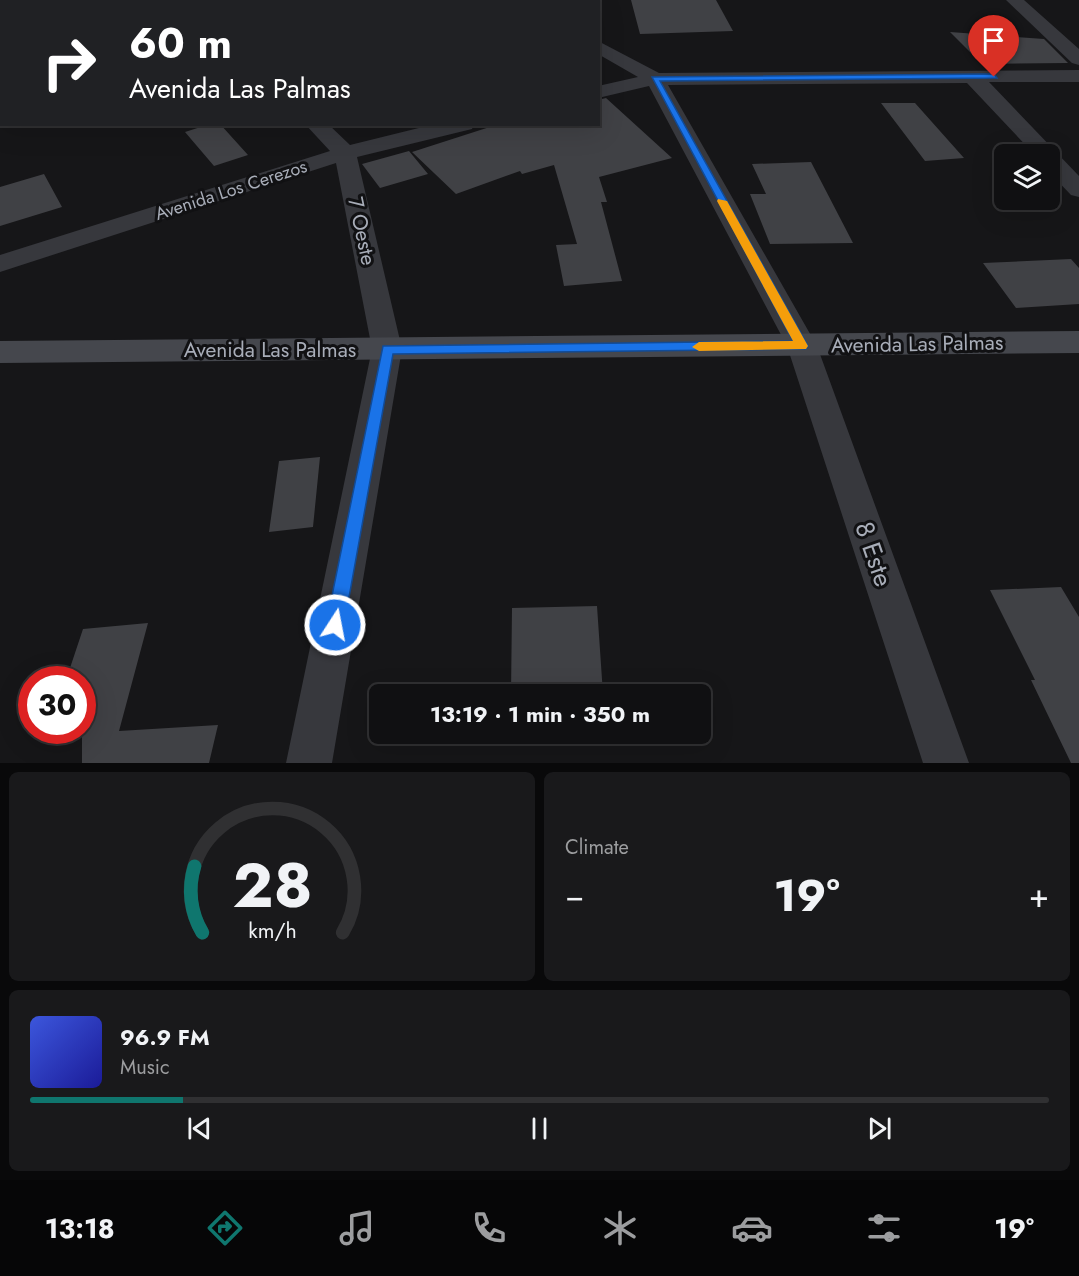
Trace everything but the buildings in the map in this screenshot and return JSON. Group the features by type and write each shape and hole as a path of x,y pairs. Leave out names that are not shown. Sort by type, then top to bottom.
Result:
{"street":[{"path":"1014,0 1079,59"},
{"path":"600,47 655,79"},
{"path":"600,92 655,79 1079,76"},
{"path":"973,77 1037,144"},
{"name":"8 Este","path":"655,79 802,346 946,763"},
{"path":"317,126 345,153"},
{"name":"Avenida Los Cerezos","path":"0,264 345,153 456,126"},
{"name":"7 Oeste","path":"345,153 387,349"},
{"path":"1060,170 1079,190"},
{"name":"Avenida Las Palmas","path":"0,352 1079,342"},
{"path":"309,763 387,349"}],"slow traffic":[{"path":"699,347 802,346 722,201"}],"route":[{"path":"335,625 387,349 802,346 655,79 994,77"}]}
